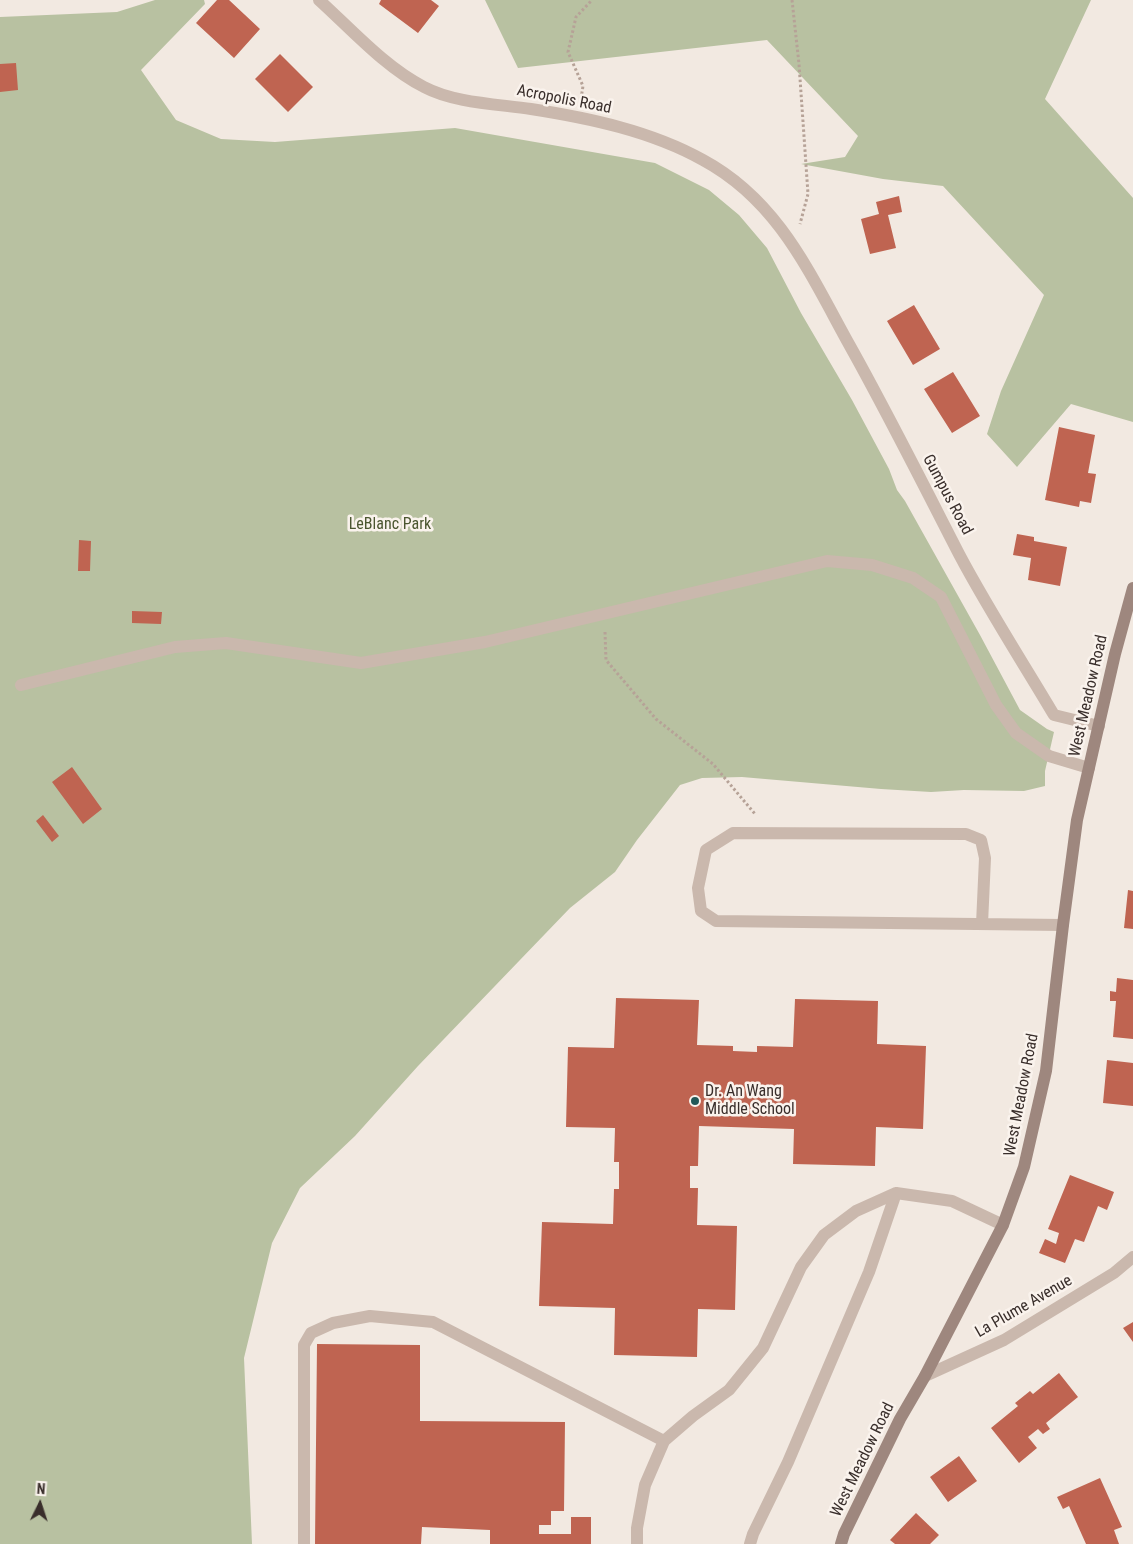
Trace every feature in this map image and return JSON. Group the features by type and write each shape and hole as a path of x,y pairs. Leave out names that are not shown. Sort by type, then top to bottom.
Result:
{"street":[{"name":"Acropolis Road","path":"319,0 393,67 425,88 444,95 464,99 579,117 607,124 668,143 702,158 750,192 774,217 795,246"},
{"name":"Gumpus Road","path":"795,246 972,577 1054,715 1099,726"},
{"path":"21,685 175,647 226,643 361,663 485,642 827,561 872,565 913,578 941,597 996,705 1016,733 1049,756 1089,768"},
{"name":"West Meadow Road","path":"841,1544 844,1534 900,1419 925,1376 1004,1225 1024,1167 1046,1070 1077,820 1115,654 1133,588"},
{"path":"982,924 985,858 981,840 966,834 733,833 706,850 698,888 701,911 716,921 1063,925"},
{"path":"750,1544 788,1462 869,1272 896,1193"},
{"path":"637,1544 637,1528 645,1485 664,1441 728,1390 763,1348 801,1267 824,1235 856,1211 896,1193 952,1202 1004,1225"},
{"name":"La Plume Avenue","path":"925,1376 1004,1340 1114,1273 1133,1257"},
{"path":"304,1544 304,1345 311,1333 333,1323 370,1316 433,1322 664,1441"}],"path":[{"path":"579,117 584,86 568,52 576,17 592,0"},
{"path":"792,0 799,64 808,194 795,246"},
{"path":"604,614 606,660 656,720 713,764 771,834"}],"green space":[{"name":"LeBlanc Park","path":"155,0 204,0 205,4 141,70 176,120 221,139 275,142 455,128 655,163 709,190 739,215 767,248 801,313 852,400 889,469 897,490 980,635 1020,710 1054,732 1045,771 1045,786 1024,791 964,790 931,792 742,777 702,778 680,785 637,840 615,872 570,908 418,1066 355,1136 300,1188 272,1243 244,1358 252,1544 0,1544 0,17 117,12"},
{"path":"485,0 1091,0 1045,99 1133,198 1133,422 1071,404 1017,467 987,434 1001,391 1044,295 943,186 883,179 801,164 845,157 858,136 767,40 518,68"}],"building":[{"path":"217,0 229,0 260,29 234,58 196,23"},
{"path":"381,0 431,0 439,6 418,33 379,4"},
{"path":"280,54 313,87 288,112 255,79"},
{"path":"16,63 18,90 0,92 0,64"},
{"path":"899,196 902,212 888,215 896,248 870,254 861,219 879,214 876,202"},
{"path":"914,305 940,349 913,365 887,321"},
{"path":"953,372 980,416 952,433 924,389"},
{"path":"1059,427 1095,435 1088,473 1096,474 1091,503 1080,501 1079,507 1045,500"},
{"path":"1017,534 1034,537 1034,541 1067,547 1060,586 1028,580 1031,558 1013,555"},
{"path":"79,540 91,541 90,571 78,571"},
{"path":"132,611 162,612 161,624 132,623"},
{"path":"72,767 102,809 83,824 52,782"},
{"path":"43,815 59,836 52,842 36,821"},
{"path":"1128,890 1133,891 1133,929 1124,928"},
{"path":"1117,978 1133,980 1133,1039 1113,1037 1116,1001 1110,1001 1110,991 1116,992"},
{"path":"616,998 699,1000 697,1045 733,1046 733,1051 757,1052 757,1046 793,1047 795,999 878,1001 877,1044 926,1046 923,1129 876,1127 875,1166 793,1164 794,1129 699,1126 698,1166 690,1166 690,1188 698,1188 697,1225 737,1226 735,1310 698,1309 697,1357 614,1355 615,1308 539,1306 542,1222 613,1224 614,1189 619,1189 619,1162 614,1162 615,1128 566,1127 568,1047 614,1048"},
{"path":"1107,1060 1133,1063 1133,1106 1103,1103"},
{"path":"1070,1175 1114,1192 1107,1210 1098,1206 1084,1242 1075,1239 1065,1263 1039,1253 1045,1239 1056,1244 1059,1233 1048,1229"},
{"path":"1133,1322 1133,1342 1123,1328"},
{"path":"317,1344 420,1345 420,1421 565,1422 564,1511 551,1511 551,1525 539,1525 539,1534 571,1534 571,1517 591,1517 591,1544 490,1544 490,1530 422,1527 421,1544 315,1544"},
{"path":"1059,1373 1078,1397 1046,1423 1050,1429 1043,1434 1038,1429 1028,1437 1037,1448 1019,1463 991,1428 1018,1406 1015,1403 1030,1391 1033,1394"},
{"path":"959,1456 977,1481 948,1502 930,1477"},
{"path":"1100,1478 1122,1527 1114,1530 1119,1544 1086,1544 1069,1506 1063,1509 1057,1497"},
{"path":"916,1513 939,1535 930,1544 895,1544 890,1540"}],"place":[{"name":"Dr. An Wang Middle School","path":"695,1101"}]}
